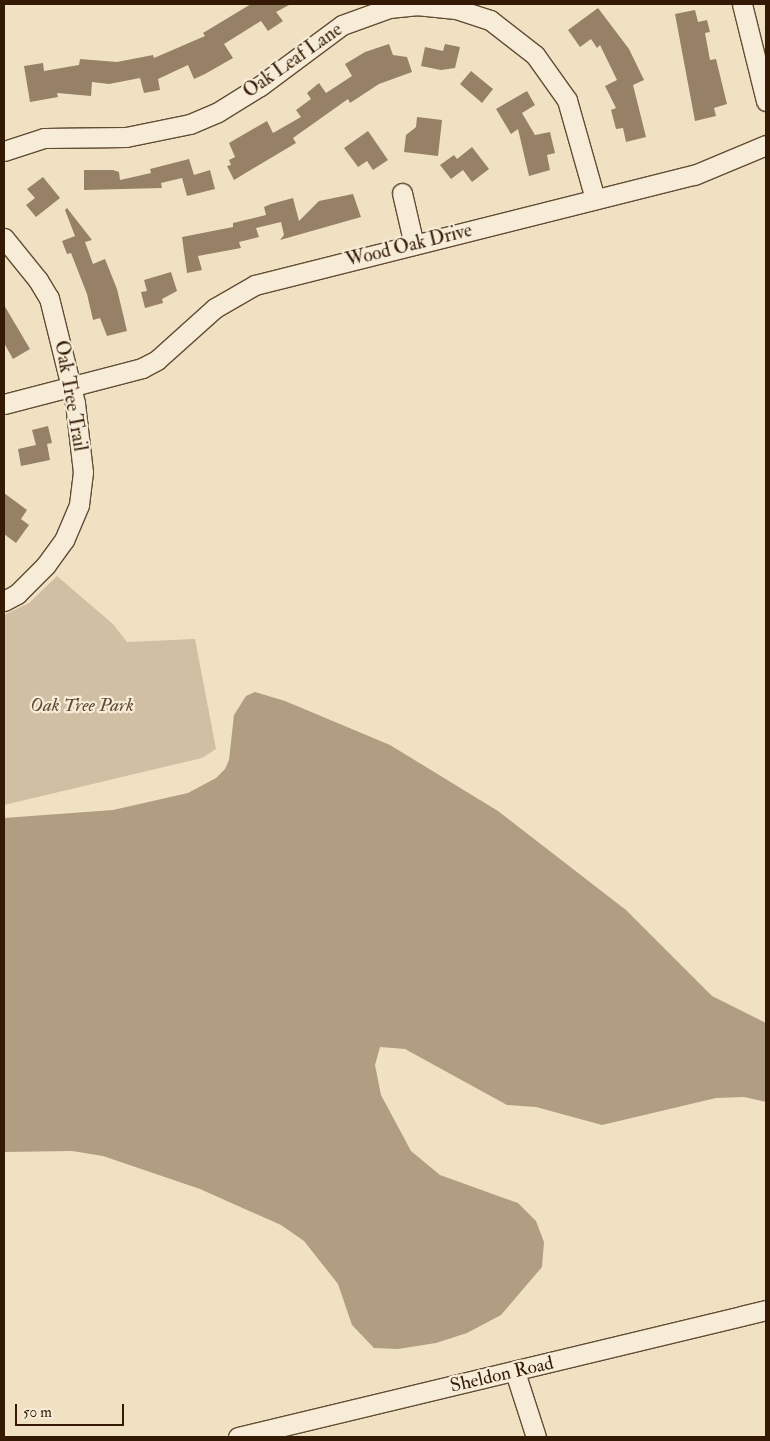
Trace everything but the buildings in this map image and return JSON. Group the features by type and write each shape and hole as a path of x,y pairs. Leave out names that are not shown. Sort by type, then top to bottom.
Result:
{"street":[{"path":"742,4 766,101"},
{"name":"Oak Leaf Lane","path":"4,151 44,138 126,137 190,124 218,112 260,86 324,36 361,16 416,5 474,9 518,40 553,76 576,125 595,199"},
{"name":"Wood Oak Drive","path":"4,404 142,368 157,360 215,308 255,285 694,175 766,144"},
{"path":"402,193 414,245"},
{"name":"Oak Tree Trail","path":"4,238 38,280 49,298 72,386 81,435 82,472 79,505 64,540 46,566 17,594 4,601"},
{"name":"Sheldon Road","path":"241,1437 766,1310"},
{"path":"515,1372 536,1437"}],"green space":[{"name":"Oak Tree Park","path":"57,576 113,624 127,642 195,639 216,749 202,758 4,805 4,615 29,603"}],"shaded area":[{"path":"255,692 285,701 390,745 498,811 626,910 712,996 766,1023 766,1102 744,1097 716,1098 602,1125 536,1107 507,1105 405,1049 380,1047 375,1065 381,1095 411,1151 440,1175 518,1203 536,1221 544,1242 542,1267 501,1315 467,1333 436,1343 398,1349 374,1348 352,1325 338,1284 304,1241 281,1225 200,1189 103,1156 72,1151 4,1152 4,818 113,810 188,793 216,778 225,769 229,760 234,715 246,696"}]}
